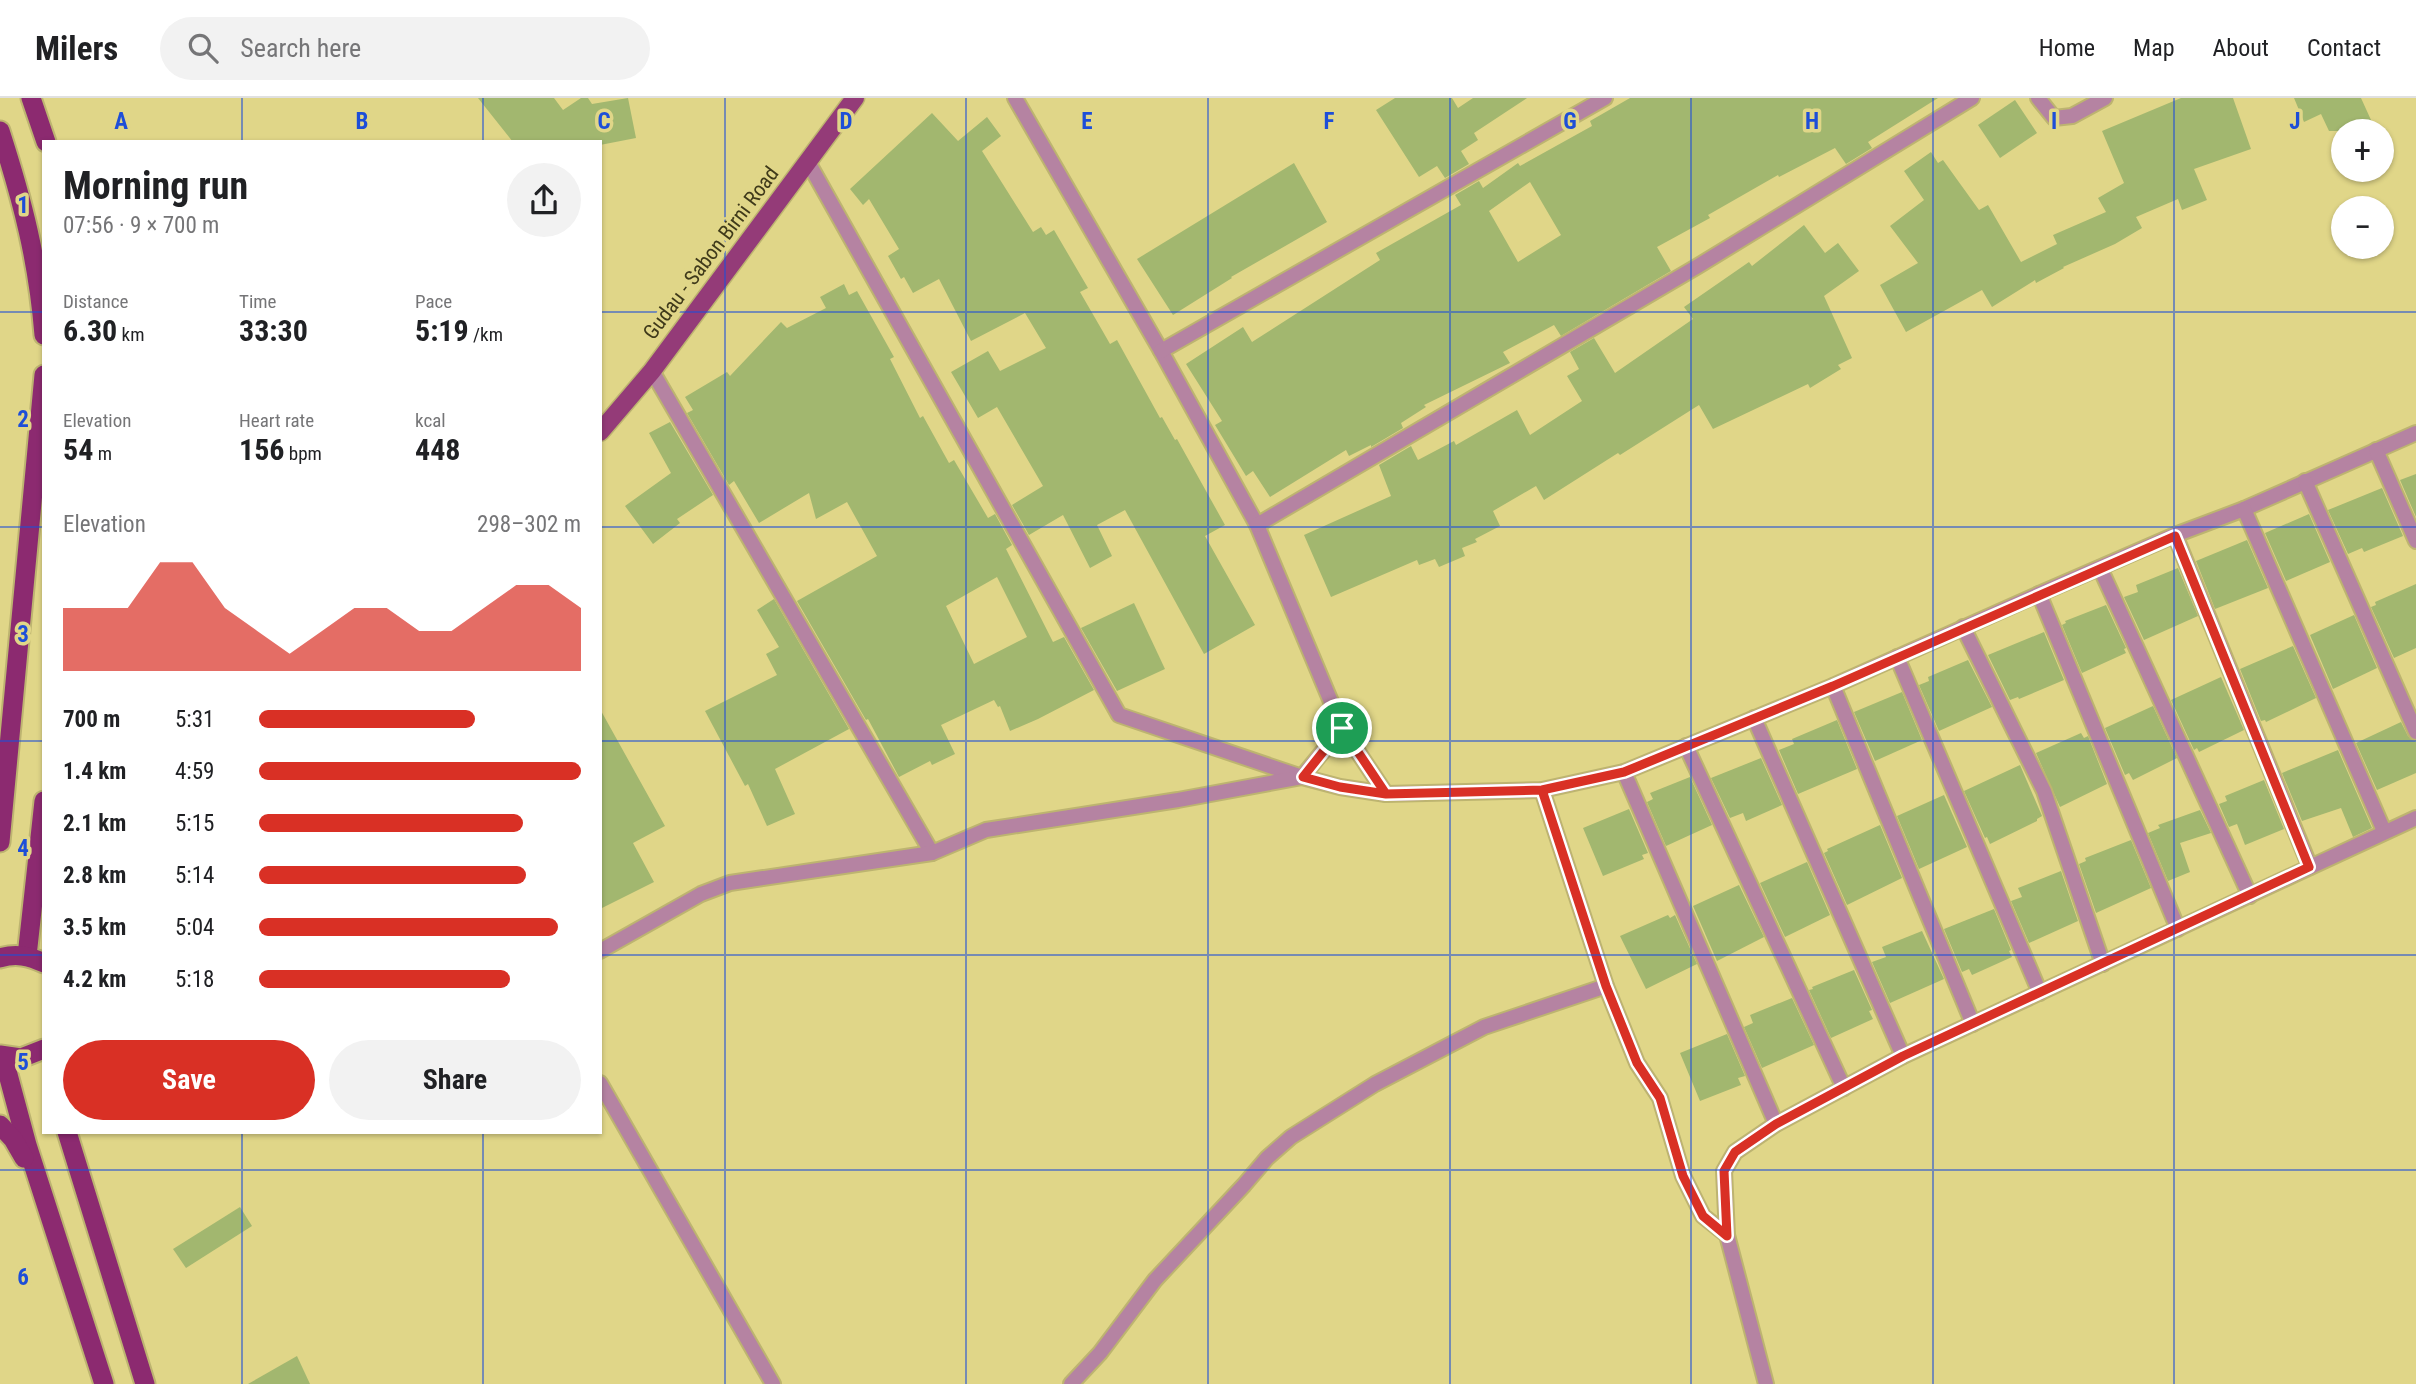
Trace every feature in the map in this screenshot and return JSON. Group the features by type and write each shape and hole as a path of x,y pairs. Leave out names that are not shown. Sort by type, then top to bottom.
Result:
{"highway":[{"path":"32,98 45,140"},
{"path":"0,131 35,255 42,317"},
{"path":"0,842 42,396"},
{"path":"0,958 9,955 35,959 42,838"},
{"path":"42,1050 21,1058 1,1055 104,1384"},
{"path":"0,1125 13,1139 43,1196"},
{"path":"68,1134 145,1384"}],"main road":[{"name":"Gudau - Sabon Birni Road","path":"602,430 652,371 855,98"}],"street":[{"path":"1015,98 1161,351 1257,525 1342,728 1386,794"},
{"path":"1161,351 1605,98"},
{"path":"1257,525 1698,266 1972,98"},
{"path":"2038,98 2054,118 2072,116 2105,98"},
{"path":"808,162 1119,715 1340,787 1386,794 1542,790 1624,772 1833,686 2039,594 2244,509 2416,433"},
{"path":"652,371 932,853"},
{"path":"2376,450 2416,541"},
{"path":"2305,481 2416,732"},
{"path":"2244,509 2384,831"},
{"path":"2175,536 2309,867"},
{"path":"2101,568 2250,896"},
{"path":"2039,594 2178,929"},
{"path":"1963,627 2044,791 2102,964"},
{"path":"1897,656 2039,993"},
{"path":"1833,686 1973,1024"},
{"path":"1754,718 1903,1056"},
{"path":"602,950 701,894 730,883 932,853 986,830 1303,777 1342,728"},
{"path":"1686,746 1844,1088"},
{"path":"1624,772 1776,1124"},
{"path":"1542,790 1606,986 1637,1063 1660,1098 1683,1176 1703,1216 1727,1236"},
{"path":"1766,1384 1727,1236 1724,1171 1735,1152 1776,1124 1903,1056 2416,818"},
{"path":"1072,1384 1100,1353 1154,1280 1267,1158 1291,1137 1374,1084 1484,1027 1606,986"},
{"path":"602,1086 773,1384"}],"building":[{"path":"478,98 554,98 563,110 581,98 588,98 592,104 628,98 636,138 602,145 602,140 511,140"},
{"path":"1395,98 1452,98 1458,108 1473,98 1527,98 1474,133 1478,140 1461,151 1469,164 1445,178 1437,166 1419,177 1376,110"},
{"path":"1630,98 1938,98 1868,142 1872,148 1846,164 1835,148 1779,177 1778,175 1708,215 1710,218 1657,247 1671,271 1561,336 1554,325 1503,352 1510,363 1424,405 1426,407 1401,423 1403,428 1371,447 1349,456 1346,450 1270,497 1253,471 1246,476 1215,425 1222,421 1186,364 1243,327 1252,342 1380,260 1376,253 1461,205 1455,195 1479,181 1483,188 1518,163 1520,166 1592,126 1590,121","holes":["1530,182 1561,235 1518,262 1489,211"]},
{"path":"2181,98 2233,98 2251,149 2194,169 2207,200 2182,210 2178,199 2136,217 2142,228 2036,283 2035,280 1992,307 1982,290 1906,332 1880,285 1918,263 1890,226 1924,200 1904,171 1931,152 1938,163 1943,160 1979,210 1988,205 2021,262 2057,244 2053,235 2106,212 2098,198 2124,183 2102,131"},
{"path":"2294,98 2361,98 2371,119 2331,119 2331,131 2321,114 2304,122"},
{"path":"2015,100 2037,133 2000,158 1978,125"},
{"path":"932,113 958,141 987,117 1001,136 982,151 1033,232 1041,227 1046,235 1054,230 1088,288 1080,292 1110,344 1117,340 1160,418 1162,417 1175,440 1177,439 1225,525 1205,536 1255,625 1204,654 1125,510 1097,525 1112,556 1090,568 1063,515 1029,535 1012,505 1043,486 997,407 978,418 951,372 988,351 1000,371 1046,348 1025,313 971,341 939,279 913,293 904,277 901,279 888,256 899,249 869,199 863,205 850,189"},
{"path":"1294,163 1327,222 1231,277 1173,315 1137,259"},
{"path":"1804,225 1825,253 1838,243 1859,271 1824,296 1852,358 1838,365 1841,369 1810,388 1808,384 1713,429 1699,405 1544,500 1536,486 1493,511 1500,526 1475,539 1477,542 1462,548 1465,556 1439,567 1435,559 1419,565 1417,560 1331,597 1304,535 1391,496 1379,465 1411,446 1418,460 1454,441 1456,445 1517,410 1530,435 1582,401 1567,376 1579,369 1570,352 1594,338 1615,373 1693,319 1684,307 1749,262 1752,266"},
{"path":"844,284 849,295 857,291 894,357 890,359 920,418 923,416 949,463 954,460 988,518 995,514 1012,545 1006,549 1053,642 1064,637 1094,690 1010,731 1000,706 998,707 994,700 941,725 955,754 932,765 930,761 899,777 868,719 866,720 797,601 877,556 847,502 816,519 809,493 759,523 734,481 729,485 687,413 693,410 685,397 727,372 730,376 781,322 787,328 826,308 820,297","holes":["997,577 1027,637 974,664 946,606"]},
{"path":"670,422 713,495 677,519 680,523 653,544 625,506 671,473 649,433"},
{"path":"2416,474 2416,517 2400,480"},
{"path":"2382,488 2403,536 2364,552 2362,548 2348,554 2328,510"},
{"path":"2309,514 2330,562 2286,581 2265,533"},
{"path":"2247,540 2268,588 2215,609 2196,561"},
{"path":"2178,568 2198,616 2144,640 2124,597 2138,592 2136,585"},
{"path":"2416,584 2416,648 2394,658 2371,607 2376,605 2375,602"},
{"path":"774,599 849,729 775,769 795,814 767,826 748,784 745,786 705,711 777,675 766,654 779,647 757,610"},
{"path":"1134,603 1165,669 1117,691 1081,628"},
{"path":"2106,605 2126,653 2082,673 2062,625 2065,621"},
{"path":"2354,615 2377,668 2333,689 2310,635"},
{"path":"2044,632 2064,680 2019,699 2010,700 1988,655"},
{"path":"2293,646 2316,698 2266,722 2261,721 2240,669"},
{"path":"1968,660 1992,707 1939,731 1919,685 1929,681 1928,677"},
{"path":"2221,677 2244,730 2199,752 2197,748 2194,750 2171,700"},
{"path":"1902,692 1922,740 1875,761 1854,712"},
{"path":"2153,706 2177,758 2133,780 2129,773 2125,775 2105,728"},
{"path":"602,713 665,826 633,843 654,882 602,908"},
{"path":"1837,720 1857,769 1798,794 1779,750 1794,744 1792,739"},
{"path":"2401,722 2408,736 2416,742 2416,773 2377,790 2356,743"},
{"path":"2081,733 2084,738 2088,736 2107,784 2060,807 2036,753"},
{"path":"2338,750 2372,828 2353,837 2341,808 2302,821 2282,773"},
{"path":"1761,758 1782,805 1746,821 1743,813 1730,818 1711,778"},
{"path":"2020,765 2042,816 1990,844 1964,791"},
{"path":"1690,777 1712,825 1666,846 1647,802 1653,799 1650,793"},
{"path":"2264,780 2284,829 2245,845 2237,824 2229,827 2219,804 2227,801 2225,796"},
{"path":"1944,795 1967,847 1919,869 1897,816"},
{"path":"1629,809 1648,853 1642,855 1644,859 1603,876 1583,828"},
{"path":"2200,810 2211,833 2180,843 2190,872 2168,881 2148,833 2160,828 2158,825"},
{"path":"1880,825 1902,878 1847,905 1824,853 1827,849"},
{"path":"2131,840 2151,888 2096,913 2079,864 2086,861 2085,858"},
{"path":"1807,862 1830,915 1785,937 1760,883"},
{"path":"2061,871 2078,921 2029,943 2011,901 2022,897 2018,888"},
{"path":"1739,885 1764,937 1717,961 1693,906"},
{"path":"1994,909 2012,957 1972,975 1969,969 1962,972 1944,929"},
{"path":"1668,915 1670,918 1675,915 1697,964 1646,989 1620,936"},
{"path":"1922,931 1944,979 1890,1003 1872,962 1886,957 1882,947"},
{"path":"1854,970 1872,1010 1869,1011 1873,1019 1831,1038 1809,990"},
{"path":"1792,998 1814,1045 1762,1068 1744,1027 1753,1023 1750,1015"},
{"path":"1727,1034 1745,1076 1738,1078 1741,1085 1700,1101 1680,1053"},
{"path":"240,1207 252,1226 186,1268 173,1249"},
{"path":"297,1356 310,1384 248,1384"}],"route":[{"path":"1342,728 1303,777 1340,787 1386,794 1464,792 1542,790 1624,772 1833,686 2175,536 2309,867 1903,1056 1776,1124 1735,1152 1724,1171 1727,1236 1703,1216 1683,1176 1660,1098 1637,1063 1606,986 1542,790 1464,792 1386,794 1342,728"}]}
